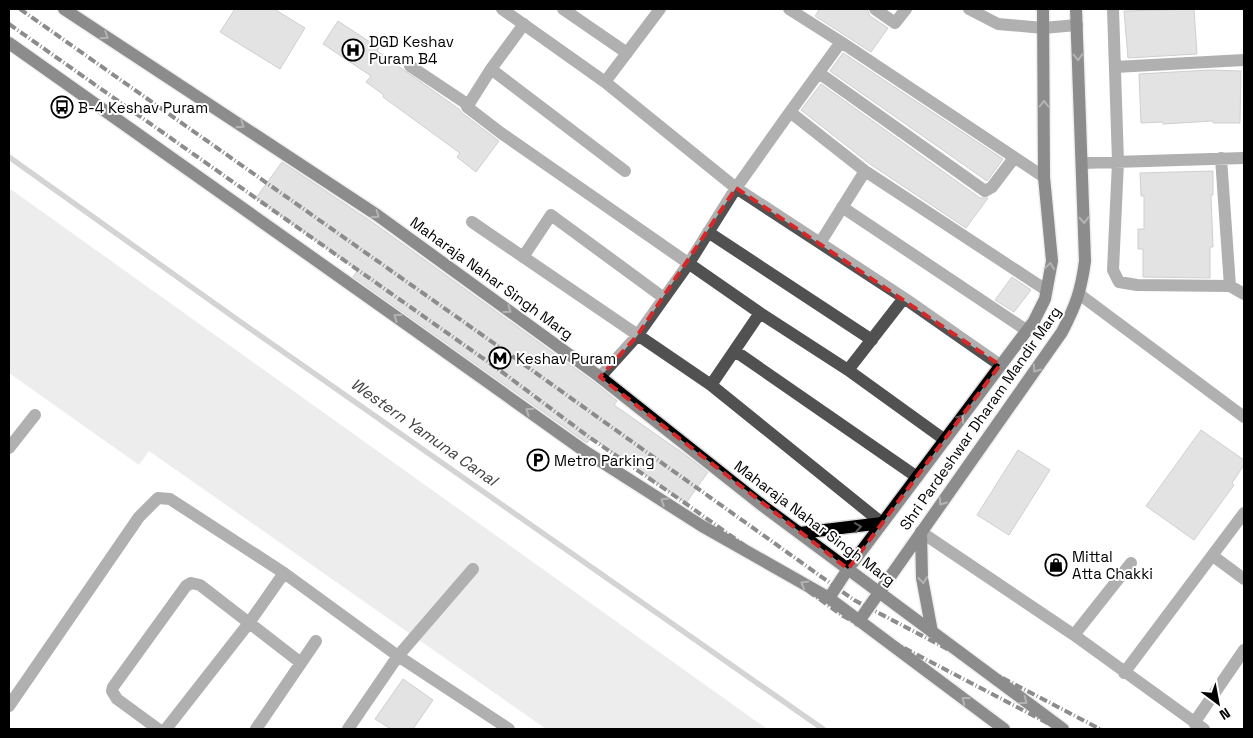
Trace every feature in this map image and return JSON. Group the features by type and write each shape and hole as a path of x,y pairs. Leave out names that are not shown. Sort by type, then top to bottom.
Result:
{"main road":[{"name":"Maharaja Nahar Singh Marg","path":"64,9 377,215 600,377 800,533 1063,729"},
{"name":"Shri Pardeshwar Dharam Mandir Marg","path":"829,598 882,523 1034,321 1045,299 1052,261 1044,177 1043,9"},
{"name":"Shri Pardeshwar Dharam Mandir Marg","path":"859,621 1062,332 1075,308 1085,261 1076,9"},
{"path":"9,43 583,450 702,526 829,598 1004,729"},
{"path":"800,533 882,523"},
{"path":"921,532 922,578 932,632"}],"street":[{"path":"502,9 605,82 736,188 904,298 1000,365"},
{"path":"564,9 627,53"},
{"path":"789,9 1044,177"},
{"path":"876,9 895,22 906,9"},
{"path":"970,9 998,24 1043,28 1077,25"},
{"path":"1113,9 1118,162 1113,270 1119,282 1137,285 1230,286 1244,294"},
{"path":"605,82 627,53 653,11"},
{"path":"467,104 524,24"},
{"path":"600,377 637,336 689,263 736,188 841,42"},
{"path":"1115,67 1244,60"},
{"path":"410,66 467,104 468,109 501,134 760,313 848,370 945,440"},
{"path":"491,69 625,171"},
{"path":"818,73 985,191 992,187 1014,158"},
{"path":"790,112 865,171 1046,290"},
{"path":"1221,158 1230,286"},
{"path":"1082,162 1244,158"},
{"path":"820,243 865,171"},
{"path":"842,208 1026,330"},
{"path":"524,258 551,215 664,298"},
{"path":"472,222 711,385 882,523"},
{"path":"708,232 872,340"},
{"path":"1079,294 1244,417"},
{"path":"848,370 904,298"},
{"path":"711,385 760,313"},
{"path":"735,351 917,477"},
{"path":"9,448 35,415"},
{"path":"9,706 139,517 158,498 170,500 284,573 398,656 509,729"},
{"path":"1124,673 1244,513"},
{"path":"921,532 1074,635 1199,726 1244,650"},
{"path":"1213,556 1244,579"},
{"path":"1074,635 1131,563"},
{"path":"348,729 398,656 473,569"},
{"path":"166,729 249,623 284,573"},
{"path":"158,729 117,698 112,691 190,583 200,585 301,663"},
{"path":"256,729 316,641"}],"highlighted area":[{"path":"736,188 1000,365 848,569 600,377 637,336"}],"shaded area":[{"path":"9,188 767,729 546,729 149,451 139,465 9,373"}],"building":[{"path":"235,9 274,9 305,28 280,69 220,32"},
{"path":"820,9 867,9 870,16 888,28 871,52 815,16"},
{"path":"1194,9 1197,54 1128,58 1124,11"},
{"path":"338,21 379,48 377,51 459,109 499,141 476,172 457,157 460,153 383,97 384,95 366,82 371,76 323,44"},
{"path":"843,53 1003,159 987,181 830,71"},
{"path":"1209,70 1241,71 1240,123 1213,123 1213,121 1163,124 1163,122 1141,123 1139,74"},
{"path":"821,84 980,198 988,198 966,228 870,164 801,110"},
{"path":"282,162 372,222 595,383 617,401 614,405 708,472 686,503 591,437 587,443 353,277 358,270 256,198"},
{"path":"1213,171 1213,195 1211,195 1213,247 1210,247 1210,278 1143,277 1143,249 1138,249 1138,229 1144,229 1144,196 1141,196 1140,173"},
{"path":"1012,277 1031,290 1014,312 995,300"},
{"path":"1201,430 1244,460 1244,465 1232,483 1234,485 1194,540 1146,506"},
{"path":"1018,450 1050,470 1009,535 977,515"},
{"path":"403,679 433,700 413,729 391,729 375,719"}],"waterway":[{"name":"Western Yamuna Canal","path":"9,157 242,323 823,729"}],"railway":[{"path":"20,9 854,600 1100,729"},
{"path":"9,24 494,366 589,437 843,616 1059,729"}],"place":[{"name":"DGD Keshav Puram B4","path":"353,50"},
{"name":"B-4 Keshav Puram","path":"62,107"},
{"name":"Keshav Puram","path":"500,358"},
{"name":"Metro Parking","path":"538,460"},
{"name":"Mittal Atta Chakki","path":"1056,565"}]}
